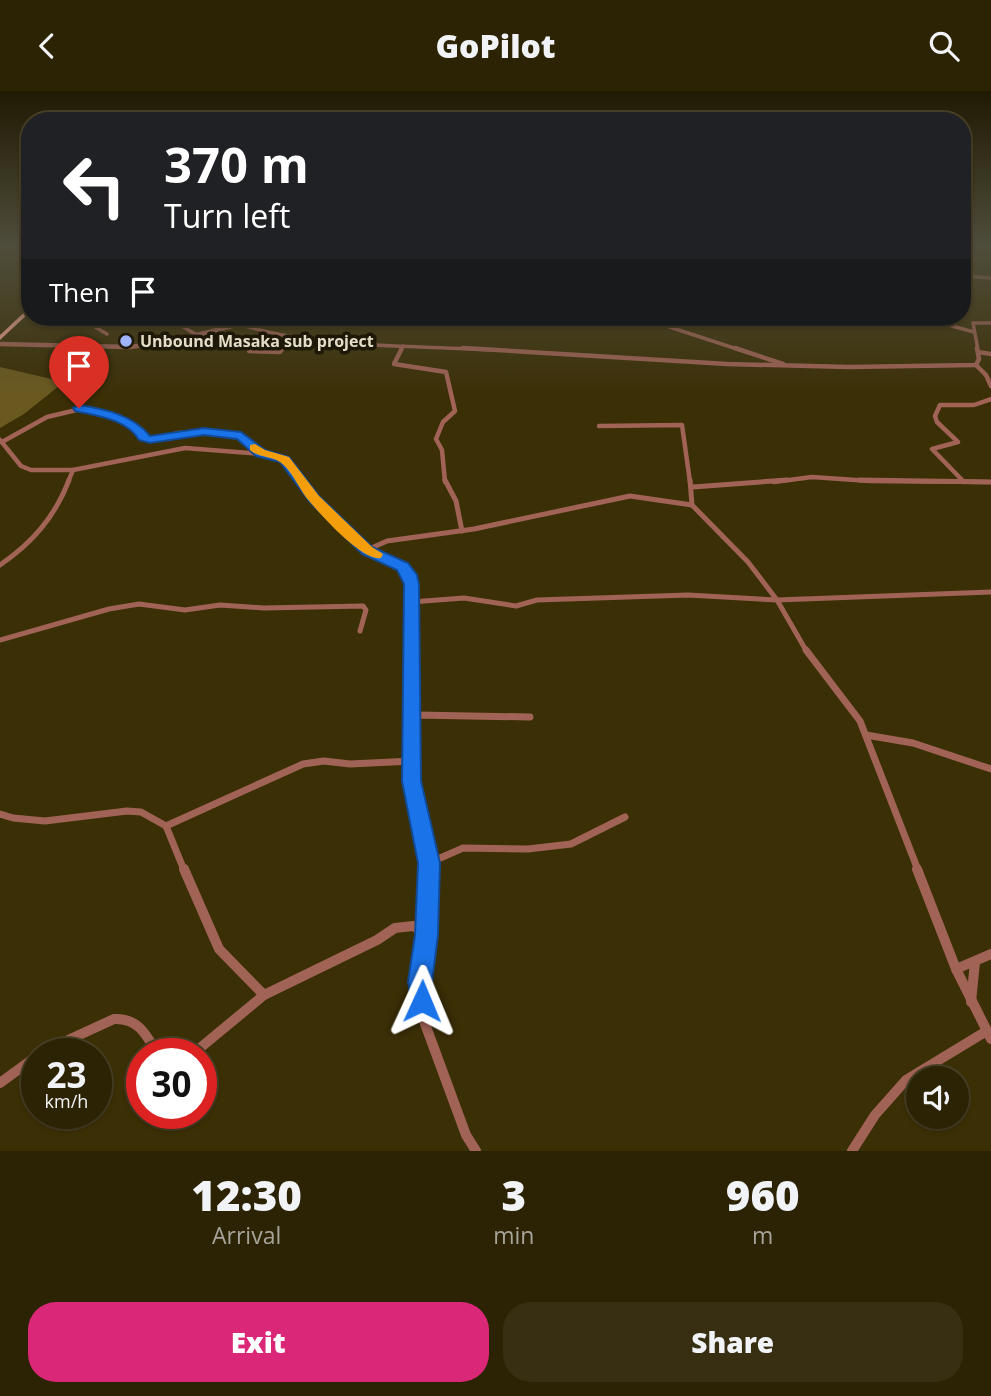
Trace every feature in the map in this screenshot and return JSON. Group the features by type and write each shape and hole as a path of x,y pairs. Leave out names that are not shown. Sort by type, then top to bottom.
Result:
{"main road":[{"path":"0,338 21,318"}],"street":[{"path":"976,365 979,359 972,325 974,321 991,323"},
{"path":"93,326 107,334"},
{"path":"182,326 197,335"},
{"path":"0,344 71,348 129,347 231,326"},
{"path":"248,326 291,336 403,346 788,366 976,365 986,375 991,386"},
{"path":"666,326 788,366"},
{"path":"952,326 974,332"},
{"path":"248,351 280,352 291,336"},
{"path":"403,346 394,364 446,372 446,384 452,394 455,411 443,422 436,439 443,457 445,483 456,501 462,531"},
{"path":"978,352 991,353"},
{"path":"964,482 933,451 934,448 958,442 935,417 940,405 974,405 991,399"},
{"path":"261,453 241,436 223,432 178,433 144,438 139,430 103,412 79,408 47,417 1,441 24,469 73,471 175,448 261,453 285,460 315,499 367,550 402,566 409,575 412,584 412,781 429,863 427,935 420,982 424,1021 466,1135 475,1151"},
{"path":"599,426 682,425 693,487 692,505"},
{"path":"0,565 34,541 62,500 73,471"},
{"path":"693,487 766,484 812,477 870,481 991,482"},
{"path":"367,550 387,541 462,531 630,496 692,505 748,562 776,600 797,638 860,721 956,969 988,1036 906,1080 875,1115 852,1151"},
{"path":"411,602 464,598 516,606 537,600 688,595 776,600 991,592"},
{"path":"0,640 108,609 139,604 185,610 220,605 264,608 363,606 366,610 360,631"},
{"path":"411,719 417,715 530,717"},
{"path":"866,735 914,743 991,769"},
{"path":"166,826 303,764 324,761 350,764 413,761"},
{"path":"0,814 9,818 36,820 141,812 166,826 219,949 264,995"},
{"path":"429,863 463,848 528,849 571,844 625,817"},
{"path":"212,1038 264,995 377,940 390,929 401,924 418,927 427,935"},
{"path":"956,969 991,954"},
{"path":"971,1002 975,962"},
{"path":"74,1038 124,1017 144,1030 149,1038"},
{"path":"0,1083 21,1068"}],"shaded area":[{"path":"0,367 64,382 24,414 0,428"}],"slow traffic":[{"path":"255,448 261,453 285,460 315,499 367,550 376,554"}],"place":[{"name":"Unbound Masaka sub project","path":"126,341"}],"route":[{"path":"79,408 103,412 139,430 144,438 155,439 178,433 204,431 241,436 261,453 285,460 315,499 367,550 402,566 409,575 412,584 412,781 429,863 427,935 420,982 422,1001"}]}
